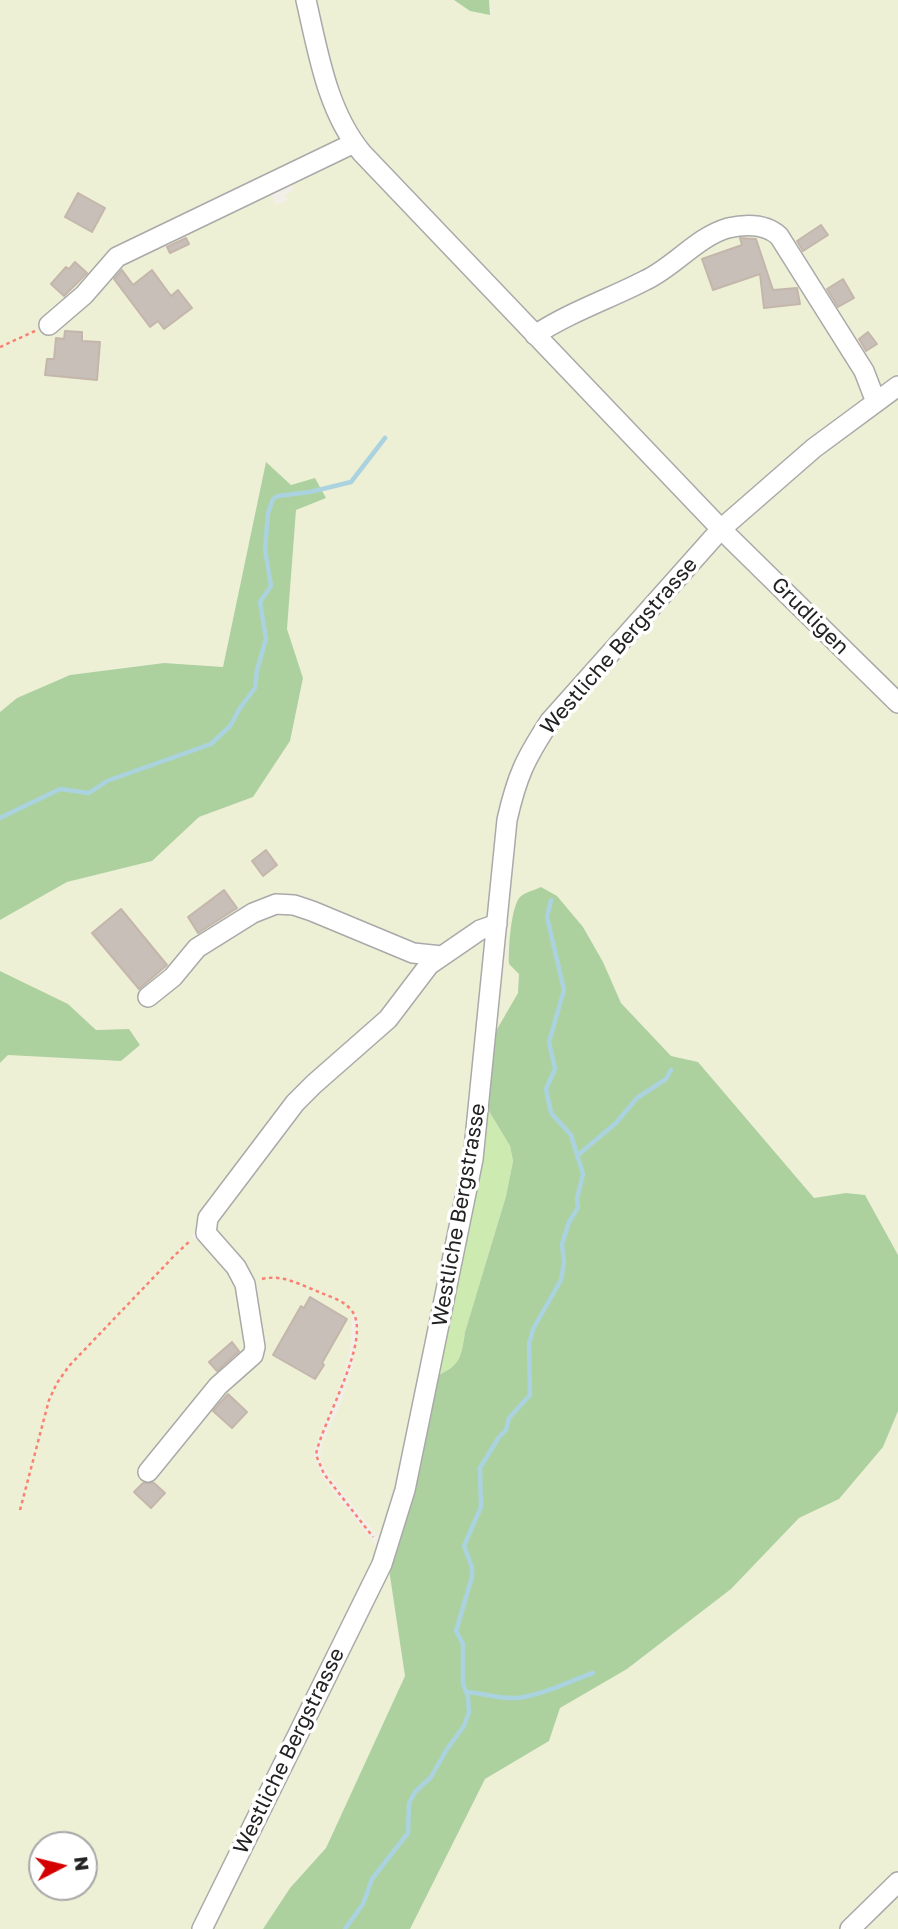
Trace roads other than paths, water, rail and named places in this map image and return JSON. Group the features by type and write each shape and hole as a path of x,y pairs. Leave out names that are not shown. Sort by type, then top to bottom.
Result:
{"street":[{"name":"Grudligen","path":"306,0 334,104 354,143 721,529 898,703"},
{"path":"49,325 79,300 117,257 354,143"},
{"path":"535,335 555,322 649,279 693,247 728,229 758,226 771,228 779,236 864,371 876,402"},
{"name":"Westliche Bergstrasse","path":"202,1929 387,1549 405,1490 473,1159 507,820 515,782 527,754 550,721 721,529 814,447 898,386"},
{"path":"148,997 173,977 197,948 253,913 275,904 303,908 413,953 442,956"},
{"path":"148,1472 218,1386 253,1354 254,1334 245,1284 236,1267 206,1233 208,1218 295,1103 388,1019 429,965 481,930 496,924"},
{"path":"849,1929 898,1882"}],"waterway":[{"path":"0,818 60,789 89,793 107,781 211,744 230,726 255,688 266,639 260,602 271,586 265,549 268,513 273,499 351,482 385,438"},
{"path":"345,1929 363,1904 372,1879 408,1833 409,1803 415,1792 431,1777 464,1726 469,1712 468,1697 463,1684 463,1644 456,1631 472,1577 472,1567 464,1546 481,1507 480,1468 506,1430 509,1418 530,1395 529,1344 533,1329 561,1280 564,1262 562,1244 569,1222 578,1208 577,1199 583,1174 571,1135 551,1113 546,1089 555,1069 549,1042 564,990 547,917 551,900"},
{"path":"578,1155 616,1123 637,1098 666,1079 671,1070"},
{"path":"466,1692 502,1698 524,1697 593,1673"}]}
